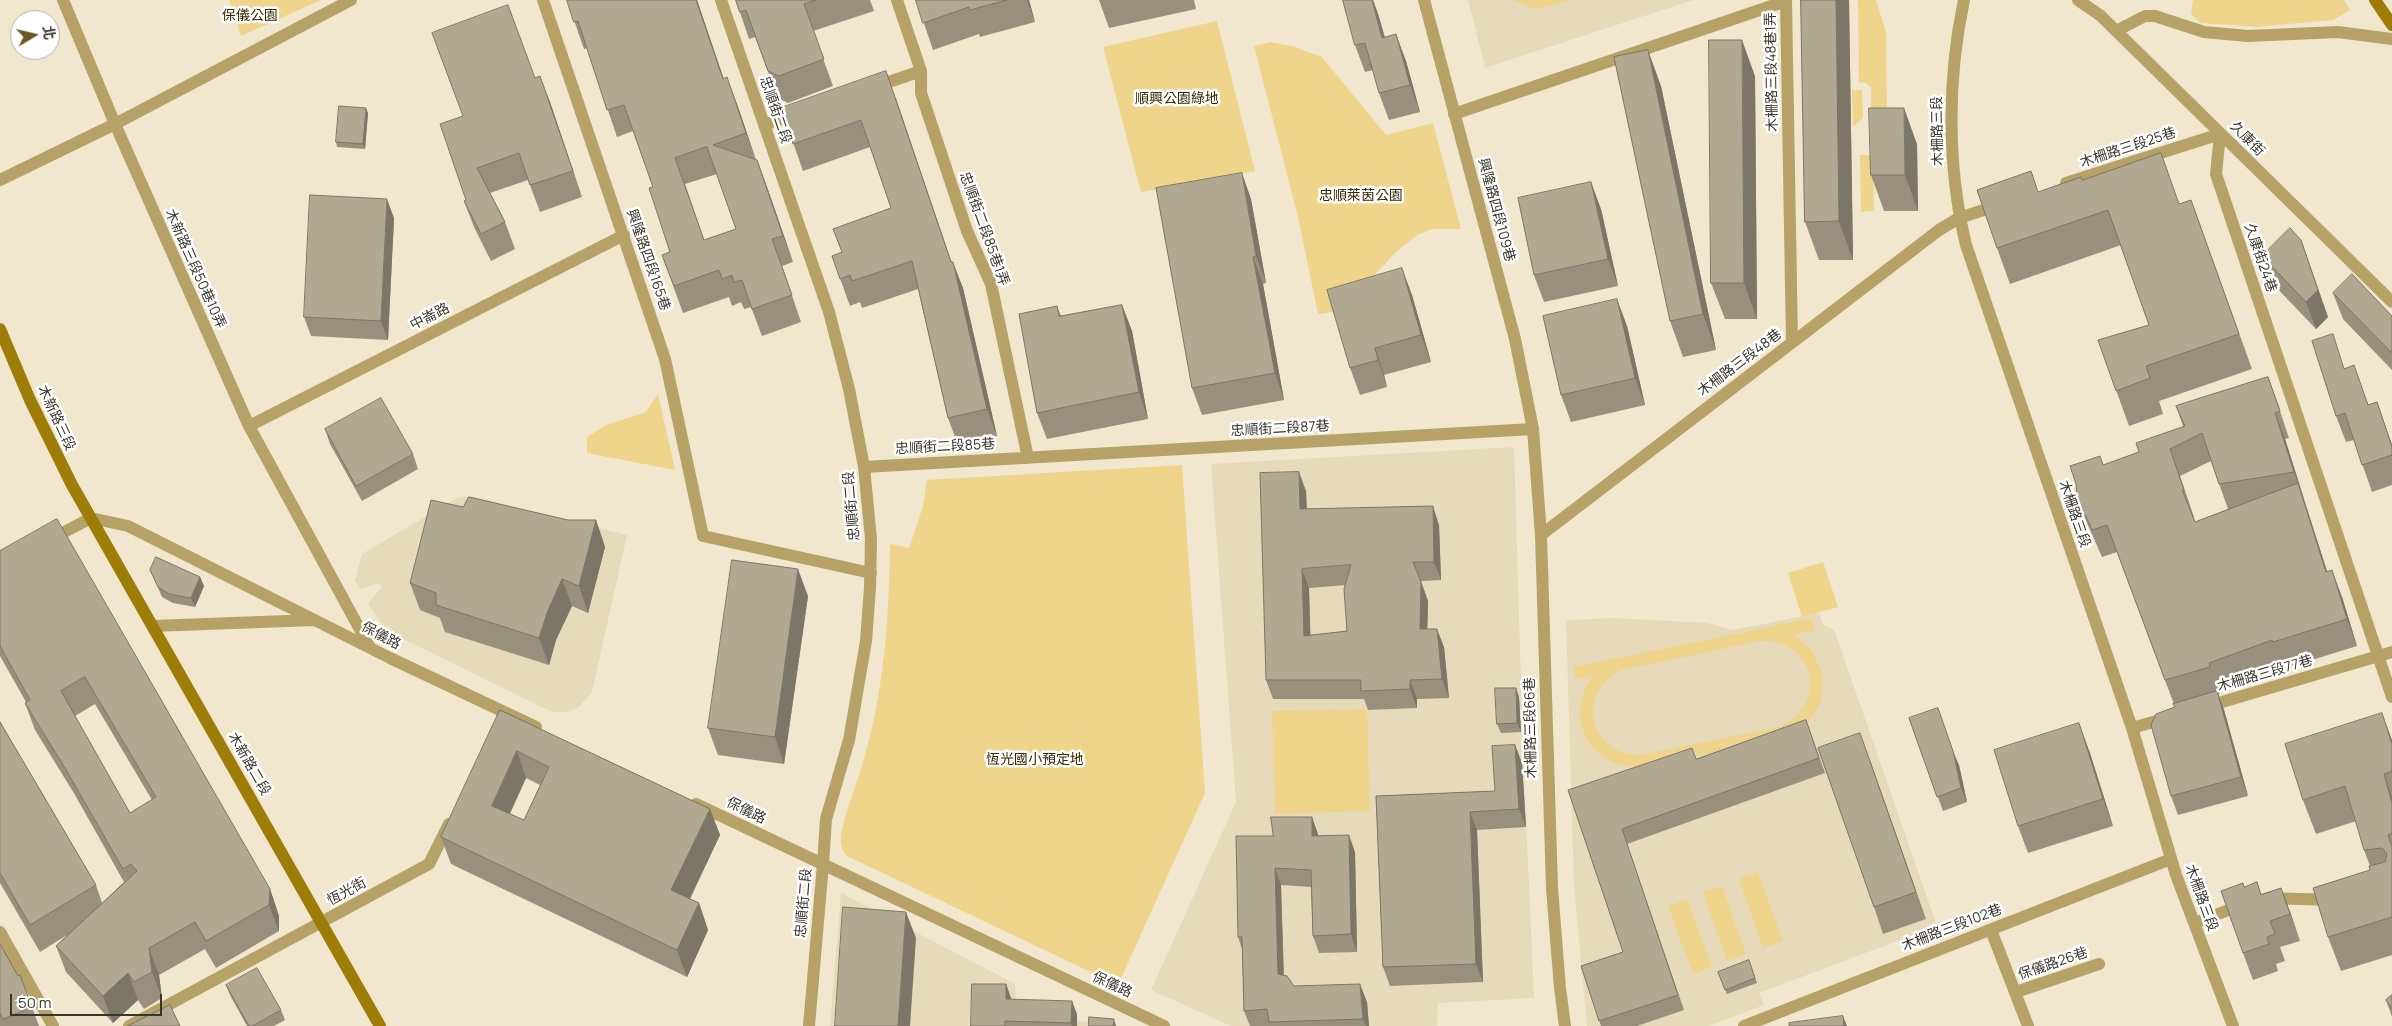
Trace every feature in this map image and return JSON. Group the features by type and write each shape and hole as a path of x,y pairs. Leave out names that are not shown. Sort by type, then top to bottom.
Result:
{"main road":[{"path":"2375,0 2392,25"},
{"name":"木新路三段","path":"0,329 52,445 91,518"},
{"name":"木新路二段","path":"91,518 380,1026"}],"street":[{"name":"木新路三段50巷10弄","path":"63,0 115,124 249,426 369,646"},
{"path":"0,180 115,124 351,0"},
{"name":"興隆路四段165巷","path":"543,0 665,359 703,536 871,574"},
{"name":"忠順街二段","path":"721,0 829,312 849,389 864,467 871,538 871,574 866,641 859,688 849,740 826,819 809,1026"},
{"name":"忠順街二段85巷1弄","path":"897,0 921,71 921,93 967,231 991,284 1028,458"},
{"name":"興隆路四段109巷","path":"1424,0 1515,339 1533,429"},
{"name":"木柵路三段","path":"1964,0 1955,53 1952,97 1954,182 1959,218 1971,263 2132,728 2171,859 2233,1026"},
{"name":"久康街","path":"2078,0 2101,16 2392,302"},
{"name":"木柵路三段48巷1弄","path":"1454,114 1786,1 1792,342"},
{"path":"2116,31 2138,19 2154,16 2212,33 2248,36 2338,32 2392,39"},
{"path":"866,90 921,71"},
{"path":"764,125 810,109"},
{"name":"木柵路三段25巷","path":"2054,187 2220,134"},
{"name":"久康街24巷","path":"2220,134 2216,174 2392,696"},
{"path":"1959,218 2008,202"},
{"name":"木柵路三段48巷","path":"1540,535 1939,230 1959,218"},
{"name":"中崙路","path":"249,426 624,235"},
{"name":"忠順街二段87巷","path":"1028,458 1533,429"},
{"name":"木柵路三段66巷","path":"1533,429 1540,535 1552,888 1565,1026"},
{"name":"忠順街二段85巷","path":"864,467 1028,458"},
{"path":"42,544 91,518"},
{"name":"保儀路","path":"91,518 128,526 317,619 503,717 550,734"},
{"path":"153,626 317,619"},
{"name":"木柵路三段77巷","path":"2194,710 2392,652"},
{"path":"2132,728 2176,716"},
{"name":"保儀路","path":"681,796 1164,1026"},
{"name":"恆光街","path":"129,1026 429,864 455,814"},
{"name":"木柵路三段102巷","path":"1744,1026 2171,859"},
{"path":"2195,923 2255,900 2266,898 2344,899"},
{"name":"保儀路26巷","path":"1991,930 2028,1026"},
{"path":"0,932 53,1026"},
{"name":"保儀路26巷","path":"2016,992 2099,964"}],"shaded area":[{"path":"1468,0 1693,0 1485,68"},
{"path":"1514,447 1523,751 1534,998 1438,1003 1437,1026 1231,1026 1151,990 1236,802 1211,464"},
{"path":"459,497 476,497 627,535 592,692 579,707 568,712 552,712 387,631 368,604 382,587 379,583 360,589 355,581 362,554"},
{"path":"1819,613 1823,625 1835,632 1937,926 1759,993 1764,1005 1709,1026 1587,1026 1574,885 1566,620 1614,618 1708,623 1733,630"},
{"path":"841,893 1015,984 1017,1014 1122,1026 830,1026"}],"green space":[{"name":"保儀公園","path":"229,0 321,0 241,36"},
{"path":"1513,0 1573,0 1535,9"},
{"path":"1858,0 1876,0 1886,32 1887,117 1915,137 1900,137 1871,118 1871,87 1867,83 1859,82"},
{"path":"2193,0 2344,0 2350,10 2333,20 2257,27 2201,23 2191,14"},
{"name":"順興公園綠地","path":"1217,21 1255,171 1141,192 1103,47"},
{"name":"忠順萊茵公園","path":"1270,42 1292,46 1322,57 1386,135 1433,123 1461,229 1432,229 1417,235 1395,253 1341,311 1318,314 1298,217 1254,46"},
{"path":"1852,90 1862,90 1863,118 1853,127"},
{"path":"1860,155 1873,155 1874,211 1861,212"},
{"path":"658,394 675,470 587,453 587,437 606,425 646,412"},
{"name":"恆光國小預定地","path":"1182,465 1205,793 1118,985 847,856 842,847 841,836 876,711 887,628 890,544 909,548 923,506 927,480"},
{"path":"1823,562 1838,607 1802,617 1788,573"},
{"path":"1812,618 1814,630 1794,635 1812,650 1822,673 1822,699 1817,710 1801,729 1779,739 1644,767 1625,766 1609,760 1587,740 1580,710 1584,693 1592,676 1576,679 1573,667","holes":["1761,641 1780,644 1794,651 1804,662 1809,675 1810,690 1805,704 1795,717 1779,727 1640,755 1622,752 1609,744 1599,733 1594,720 1593,706 1598,693 1607,680 1622,670"]},
{"path":"1367,709 1370,811 1275,814 1272,711"},
{"path":"1758,872 1783,941 1763,948 1739,879"},
{"path":"1722,886 1746,954 1727,961 1703,892"},
{"path":"1687,899 1712,967 1693,974 1668,906"}],"building":[{"path":"567,0 696,0 723,79 727,77 746,133 713,145 757,160 783,236 772,239 792,295 752,309 742,280 734,282 732,275 722,279 719,270 674,286 662,255 670,252 649,188 653,187 624,105 607,110 578,21 574,22","holes":["707,147 736,229 704,240 675,158"]},
{"path":"736,0 816,0 804,4 824,59 779,76 768,71 746,10 740,12"},
{"path":"916,0 1007,0 970,10 969,7 923,23"},
{"path":"1343,0 1372,0 1382,38 1396,34 1410,85 1379,93 1365,43 1355,45"},
{"path":"1801,0 1836,0 1839,221 1805,222"},
{"path":"508,5 535,78 540,76 573,171 530,185 519,153 477,168 505,222 481,234 464,201 466,200 440,124 463,116 432,33"},
{"path":"1709,40 1742,40 1744,283 1711,283"},
{"path":"1648,50 1703,314 1670,321 1614,57"},
{"path":"886,71 951,262 953,262 987,409 948,418 912,261 852,281 850,275 840,279 832,256 842,252 833,229 891,208 861,120 793,144 781,108"},
{"path":"339,106 366,108 363,144 336,142"},
{"path":"1869,108 1904,108 1905,175 1871,175"},
{"path":"2161,153 2179,204 2191,200 2239,334 2146,366 2150,378 2116,391 2098,340 2149,325 2108,210 1997,248 1977,190 2031,171 2038,192 2081,177 2082,180"},
{"path":"1242,173 1256,256 1253,257 1275,373 1192,388 1156,188"},
{"path":"1591,182 1608,259 1534,275 1518,198"},
{"path":"310,195 387,199 381,321 304,317"},
{"path":"2290,228 2301,240 2318,290 2306,302 2262,256"},
{"path":"1402,268 1421,335 1375,348 1378,360 1350,368 1327,290"},
{"path":"2352,274 2392,316 2392,353 2333,293"},
{"path":"1617,299 1635,378 1561,395 1543,316"},
{"path":"1122,305 1139,392 1037,413 1019,314 1057,306 1059,316"},
{"path":"2333,334 2344,369 2354,365 2368,405 2377,402 2392,447 2392,455 2362,465 2345,413 2336,416 2312,341"},
{"path":"2268,377 2280,411 2275,413 2294,472 2219,484 2202,433 2170,449 2184,490 2182,490 2195,522 2298,483 2326,572 2332,570 2347,619 2273,642 2272,640 2209,663 2210,667 2165,680 2107,525 2092,530 2077,496 2076,484 2070,466 2100,456 2103,465 2139,452 2136,443 2185,426 2176,406"},
{"path":"381,398 413,454 356,486 325,429"},
{"path":"1299,472 1300,509 1433,506 1434,562 1413,562 1421,582 1420,629 1437,629 1442,679 1410,680 1410,689 1361,691 1361,680 1266,680 1260,473","holes":["1351,565 1344,589 1347,631 1304,636 1302,569"]},
{"path":"469,497 568,520 596,520 579,586 562,579 547,613 539,638 436,605 436,593 410,583 431,500 463,507"},
{"path":"57,519 270,889 269,905 206,941 195,922 149,948 152,972 134,982 128,973 103,996 56,946 137,871 131,864 123,869 25,703 30,700 0,646 0,551","holes":["85,677 156,797 130,813 61,691"]},
{"path":"156,557 200,577 191,598 169,594 158,587 150,570"},
{"path":"732,560 798,569 775,737 708,728"},
{"path":"1495,688 1516,688 1517,723 1497,724"},
{"path":"2217,691 2241,777 2171,796 2151,725 2156,714 2175,707 2173,704"},
{"path":"1938,708 1953,751 1961,788 1937,797 1909,718"},
{"path":"500,710 710,809 671,890 699,903 677,950 441,837","holes":["517,751 549,767 524,820 492,806"]},
{"path":"2382,713 2392,744 2392,771 2384,774 2392,803 2392,833 2388,835 2392,847 2392,917 2328,937 2313,888 2370,870 2369,866 2385,862 2387,854 2382,848 2364,850 2345,786 2303,800 2285,744"},
{"path":"1806,720 1819,758 1622,829 1678,995 1599,1021 1581,966 1623,952 1568,790 1692,748 1696,759"},
{"path":"0,722 96,885 30,925 0,873"},
{"path":"2079,723 2103,799 2018,826 1994,750"},
{"path":"1860,733 1916,892 1874,907 1818,748"},
{"path":"1515,745 1519,809 1470,812 1476,964 1383,967 1376,796 1495,791 1492,746"},
{"path":"1271,817 1312,817 1312,836 1349,835 1351,934 1313,936 1311,870 1275,868 1278,974 1287,976 1294,986 1360,984 1363,1019 1269,1022 1267,1009 1244,1011 1242,937 1238,937 1236,836 1273,836"},
{"path":"2257,882 2261,895 2281,888 2290,914 2270,921 2275,934 2267,937 2269,944 2243,953 2221,891 2243,883 2244,887"},
{"path":"843,907 906,912 898,1026 835,1026"},
{"path":"0,944 18,976 20,975 32,1007 3,1019 0,1013"},
{"path":"1749,960 1755,978 1725,990 1718,972"},
{"path":"257,968 281,1010 249,1026 226,985"},
{"path":"972,984 1006,984 1006,999 1072,1001 1071,1023 1005,1021 1005,1026 971,1026"},
{"path":"2392,995 2392,1009 2386,1000"},
{"path":"170,1005 180,1026 128,1026"},
{"path":"1843,1016 1844,1026 1789,1026 1789,1023"},
{"path":"1089,1017 1114,1019 1113,1026 1089,1026"}]}
